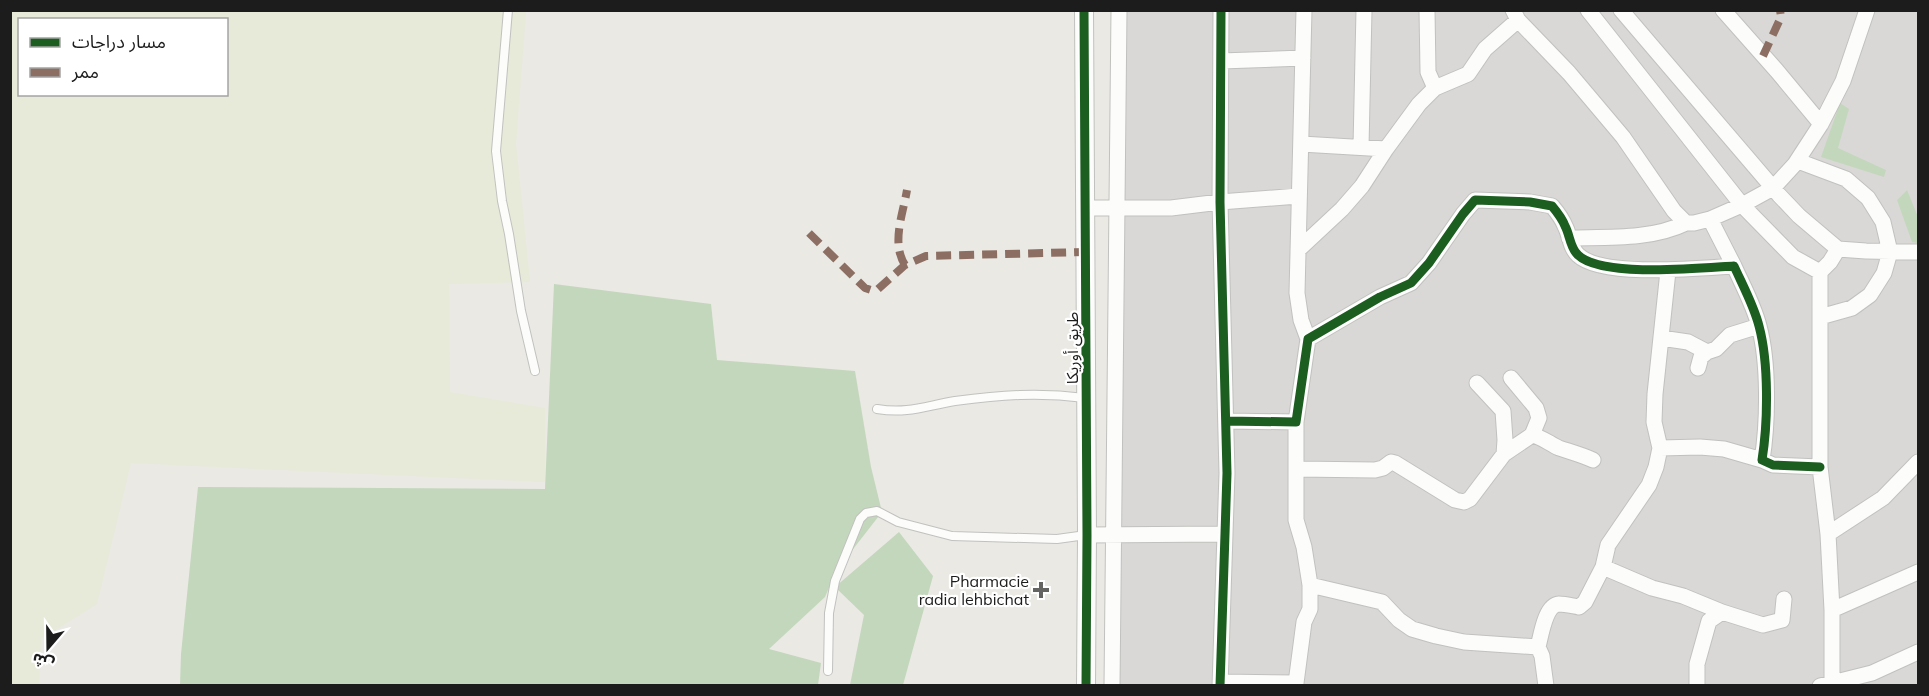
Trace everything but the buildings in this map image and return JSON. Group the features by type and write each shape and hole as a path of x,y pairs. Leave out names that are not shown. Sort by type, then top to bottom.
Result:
{"street":[{"name":"طريق أوريكا","path":"1084,10 1087,398 1086,686"},
{"path":"1112,686 1115,535 1115,208 1119,10"},
{"path":"1221,10 1220,202 1227,421 1220,684 1296,684 1304,622 1310,609 1311,585 1296,520 1296,422 1308,339 1301,320 1297,293 1304,10"},
{"path":"1361,147 1364,10"},
{"path":"1427,10 1428,72 1435,88"},
{"path":"1588,10 1742,205 1793,257 1820,272"},
{"path":"1621,10 1779,195 1799,216 1838,249 1918,252"},
{"path":"1723,10 1821,124"},
{"path":"1569,238 1654,234 1686,223 1694,224 1710,219 1773,188 1798,161 1821,124 1843,81 1867,10"},
{"path":"1298,250 1342,209 1362,186 1419,104 1435,88 1468,74 1485,49 1516,15 1615,128 1674,211 1686,223"},
{"path":"1221,61 1303,58"},
{"path":"1301,144 1386,149"},
{"path":"1798,161 1846,179 1868,198 1883,222 1890,252 1884,273 1870,295 1852,308 1820,317"},
{"path":"1086,208 1170,208 1298,196"},
{"path":"1308,339 1380,297 1411,283 1429,263 1463,214 1476,200 1530,202 1552,206 1565,226 1572,248 1579,256 1597,265 1668,271 1734,267"},
{"path":"1710,219 1734,267 1759,326 1764,360 1766,411 1766,437 1762,460"},
{"path":"1838,249 1820,272 1820,466 1828,534 1832,610 1828,685 1872,673 1918,652"},
{"path":"1546,686 1542,656 1538,647 1547,613 1558,604 1579,607 1585,602 1603,567 1608,545 1649,485 1660,448 1654,422 1668,271"},
{"path":"1698,368 1701,357 1716,349 1730,334 1759,326"},
{"path":"1661,338 1688,342 1707,352"},
{"path":"1296,469 1375,470 1391,462 1455,500 1464,502 1470,499 1504,454 1532,435 1539,418 1536,408 1511,378"},
{"path":"1477,383 1503,411 1504,454"},
{"path":"1227,421 1296,422"},
{"path":"1532,435 1593,460"},
{"path":"1660,448 1724,449 1773,465 1820,466"},
{"path":"1828,534 1883,498 1918,462"},
{"path":"1087,535 1225,534"},
{"path":"1603,567 1652,588 1683,596 1763,625 1782,620 1784,599"},
{"path":"1832,610 1918,572"},
{"path":"1311,585 1382,602 1399,620 1412,629 1464,642 1538,647"},
{"path":"1697,686 1696,664 1709,621 1722,612"}],"lane":[{"path":"508,10 496,151 521,311 535,371"},
{"path":"877,409 906,411 1008,394 1052,394 1087,398"},
{"path":"828,672 830,613 835,581 860,519 866,513 877,511 898,522 952,536 1057,539 1087,535"}],"shaded area":[{"path":"1127,11 1918,11 1918,685 1112,686 1115,209"}],"green space":[{"path":"10,11 526,11 516,144 530,282 449,284 450,392 545,408 545,482 131,463 97,604 41,639 39,685 11,685"},
{"path":"1840,103 1849,109 1838,148 1886,170 1884,177 1821,157"},
{"path":"1907,190 1918,217 1918,243 1912,242 1897,200"},
{"path":"554,284 711,304 717,360 855,371 871,467 882,512 836,571 825,597 769,649 821,663 818,685 180,686 181,654 198,487 545,489"},
{"path":"899,532 933,576 903,685 850,685 864,615 835,587"}],"marked path":[{"path":"1763,56 1781,17 1780,10"},
{"path":"905,265 898,238 907,190"},
{"path":"809,233 865,288 871,290 878,289 905,265 926,256 1086,252"}],"cycle path":[{"path":"1084,10 1086,686"},
{"path":"1220,686 1227,473 1220,202 1221,10"},
{"path":"1227,421 1296,422 1308,339 1380,297 1411,283 1429,263 1475,200 1530,202 1552,206 1562,220 1575,252 1590,262 1608,267 1653,270 1734,266 1754,311 1765,357 1765,429 1762,460 1773,465 1820,467"}],"place":[{"name":"Pharmacie radia lehbichat","path":"1041,590"}]}
